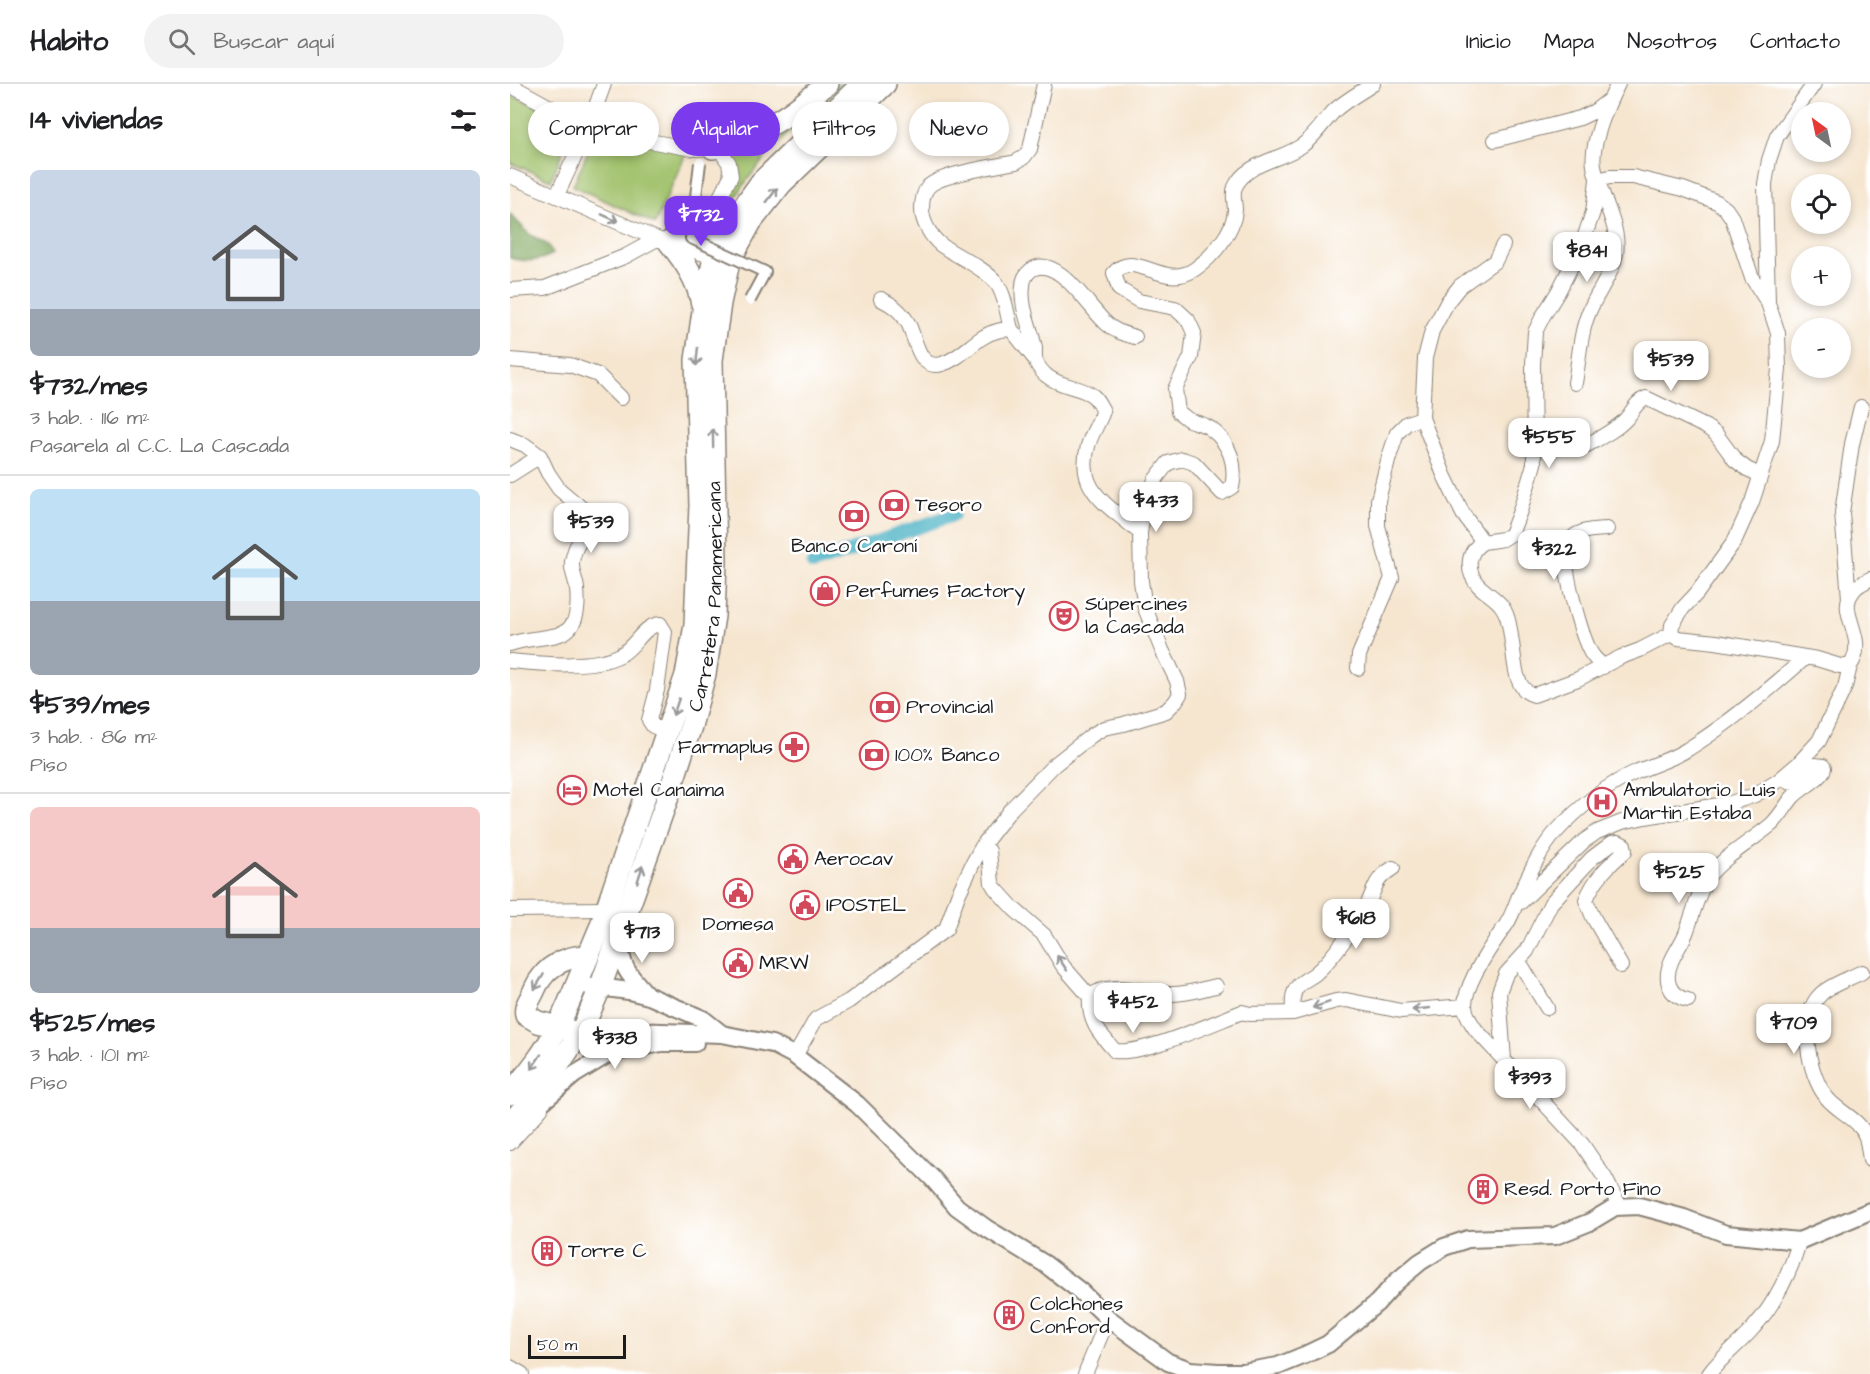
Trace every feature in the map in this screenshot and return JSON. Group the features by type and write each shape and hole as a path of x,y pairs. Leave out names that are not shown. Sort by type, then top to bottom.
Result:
{"main road":[{"path":"780,119 827,84"},
{"name":"Carretera Panamericana","path":"510,1094 534,1067 558,1027 588,957 686,675 695,625 700,506 696,360 722,260 726,231 760,182 862,84"},
{"name":"Carretera Panamericana","path":"722,260 781,184 885,84"},
{"path":"709,218 722,260"},
{"path":"663,240 684,261 711,307"},
{"name":"Carretera Panamericana","path":"510,1124 549,1079 580,1034 600,988 691,726 705,674 714,616 716,562 711,307"},
{"path":"558,1027 531,1019 526,1015 525,1009 540,978 547,970 568,959 588,957"}],"street":[{"path":"597,102 604,84"},
{"path":"1044,84 1030,149 1024,157 1016,162 948,176 934,182 926,189 922,202 922,215 927,228 939,243 994,280 1000,290 1011,329 1047,376 1064,386 1092,395 1103,411 1089,443 1086,456 1086,478 1099,498 1140,533"},
{"path":"795,1056 816,1019 849,1001 946,929 958,895 983,845 1011,809 1054,765 1104,728 1166,711 1175,702 1179,694 1177,681 1145,608 1140,533 1144,509 1155,480 1168,462 1182,459 1194,463 1222,493 1232,487 1233,460 1223,442 1210,428 1189,420 1178,412 1175,389 1191,357 1194,333 1188,320 1175,308 1139,301 1119,289 1114,273 1119,266 1128,263 1165,276 1176,276 1194,270 1224,239 1233,225 1235,188 1250,169 1304,144 1337,108 1373,84"},
{"path":"1575,383 1588,313 1605,281 1616,253 1616,239 1597,180 1593,154 1609,100 1618,84"},
{"path":"1768,303 1766,184 1769,160 1777,136 1814,84"},
{"path":"510,85 541,102"},
{"path":"1495,140 1580,118 1595,111 1609,100"},
{"path":"557,195 575,156"},
{"path":"706,156 691,238 765,272 750,300"},
{"path":"510,290 545,288 663,240 694,233 709,218 731,176 729,163 724,156"},
{"path":"510,176 663,240 722,260"},
{"path":"1597,180 1610,177 1633,177 1683,189 1717,202 1726,209 1732,218 1752,278 1768,303 1778,333 1779,369 1772,441 1752,502 1734,542 1697,593 1683,608 1672,625 1671,633"},
{"path":"1597,180 1593,212 1581,247 1535,332 1534,464 1520,511 1510,534 1503,539 1483,542 1475,547 1470,560 1471,574 1478,585 1501,605 1508,622 1518,678 1523,690 1534,695 1578,679 1671,633"},
{"path":"1483,542 1463,514 1444,475 1422,418 1425,358 1432,331 1448,301 1460,285 1495,261 1503,245"},
{"path":"1035,360 1035,348 1024,313 1022,286 1025,276 1032,269 1048,266 1057,271 1094,311 1118,332 1135,337"},
{"path":"881,298 900,311 909,324 918,350 928,364 935,366 945,364 986,336 997,331 1011,329"},
{"path":"510,360 570,365 580,368 598,375 621,398"},
{"path":"1580,449 1627,419 1641,400 1646,398 1706,427 1716,434 1735,460 1747,469 1761,474"},
{"path":"1514,909 1584,841 1597,832 1622,822 1731,804 1755,795 1778,781 1819,741 1845,687 1850,666 1858,659 1862,650 1864,634 1852,618 1849,598 1842,513 1852,444 1861,407"},
{"path":"1358,668 1359,655 1392,578 1378,526 1378,500 1389,457 1397,433 1407,423 1422,418"},
{"path":"510,439 525,445 540,456 559,489 591,516 593,522 592,527 578,544 572,560 578,598 572,624 559,636 510,644"},
{"path":"510,476 540,456"},
{"path":"1603,667 1593,655 1582,634 1572,597 1567,564 1567,545 1583,531 1607,529"},
{"path":"1849,598 1854,589 1870,579"},
{"path":"510,661 547,664 603,660 619,656 652,625 660,624 665,632 657,690 650,720 653,726 667,732"},
{"path":"1671,633 1678,639 1716,642 1850,666"},
{"path":"1620,1207 1605,1178 1582,1144 1468,1019 1465,1006 1470,987 1486,952 1510,918 1533,867 1554,835 1588,802 1637,772 1686,751 1754,702 1806,657"},
{"path":"1688,1000 1680,999 1674,992 1666,978 1667,971 1685,936 1695,904 1708,877 1735,852 1774,822 1792,798 1822,774 1824,768 1815,765 1781,789 1762,796 1755,795"},
{"path":"1504,1060 1498,992 1506,974 1527,951 1551,903 1592,858 1612,843 1618,842 1624,845 1625,851 1607,866 1590,890 1586,900 1621,966"},
{"path":"983,845 989,852 992,883 995,888 1014,909 1044,935 1063,966 1090,997"},
{"path":"1293,1013 1293,994 1296,987 1315,974 1329,959 1367,905 1381,876 1393,868"},
{"path":"510,910 606,909"},
{"path":"618,939 621,960 628,974 667,1012 666,1037"},
{"path":"1520,961 1547,1008"},
{"path":"1862,972 1822,993 1813,1005 1808,1020 1808,1029 1811,1068 1818,1085 1827,1099 1858,1124 1866,1136 1870,1160"},
{"path":"576,984 629,991 654,999 703,1018 722,1034 772,1044 795,1056 857,1104 933,1179 957,1207 986,1228 1045,1264 1080,1290 1108,1318 1168,1362 1190,1370 1243,1372 1278,1366 1328,1344 1377,1303 1396,1282 1420,1262 1444,1247 1468,1239 1555,1236 1590,1222 1615,1207 1639,1206 1684,1218 1726,1234 1799,1241 1870,1211"},
{"path":"1216,986 1170,994 1103,988 1090,997 1089,1011 1096,1026 1114,1051 1121,1052 1170,1040 1242,1012 1250,1014 1293,1013 1346,1000 1401,1011 1465,1006"},
{"path":"558,1027 580,1034 610,1053"},
{"path":"580,1034 666,1037 706,1043 722,1034"},
{"path":"510,1129 574,1075 610,1053 666,1037"},
{"path":"510,1143 574,1075"},
{"path":"1709,1374 1717,1363 1755,1326 1769,1307 1795,1259 1799,1241"},
{"path":"1085,1374 1108,1318"},
{"path":"510,1367 522,1374"}],"green space":[{"path":"836,84 843,84 823,102 801,102"},
{"path":"510,95 528,102 528,156 561,156 551,180 510,163"},
{"path":"792,107 792,130 780,142 780,113"},
{"path":"659,145 671,148 671,156 685,156 655,224 573,186 586,156 659,156"},
{"path":"733,156 766,156 720,221 735,178"},
{"path":"510,214 529,234 548,245 553,254 532,260 510,258"}],"waterway":[{"path":"813,564 953,515"}],"place":[{"name":"Tesoro","path":"894,505"},
{"name":"Banco Caroní","path":"854,516"},
{"name":"Perfumes Factory","path":"825,591"},
{"name":"Súpercines la Cascada","path":"1064,616"},
{"name":"Provincial","path":"885,707"},
{"name":"Farmaplus","path":"794,747"},
{"name":"100% Banco","path":"874,755"},
{"name":"Motel Canaima","path":"572,790"},
{"name":"Ambulatorio Luis Martin Estaba","path":"1602,802"},
{"name":"Aerocav","path":"793,859"},
{"name":"Domesa","path":"738,893"},
{"name":"IPOSTEL","path":"805,905"},
{"name":"MRW","path":"738,963"},
{"name":"Resd. Porto Fino","path":"1483,1189"},
{"name":"Torre C","path":"547,1251"},
{"name":"Colchones Conford","path":"1009,1315"}]}
